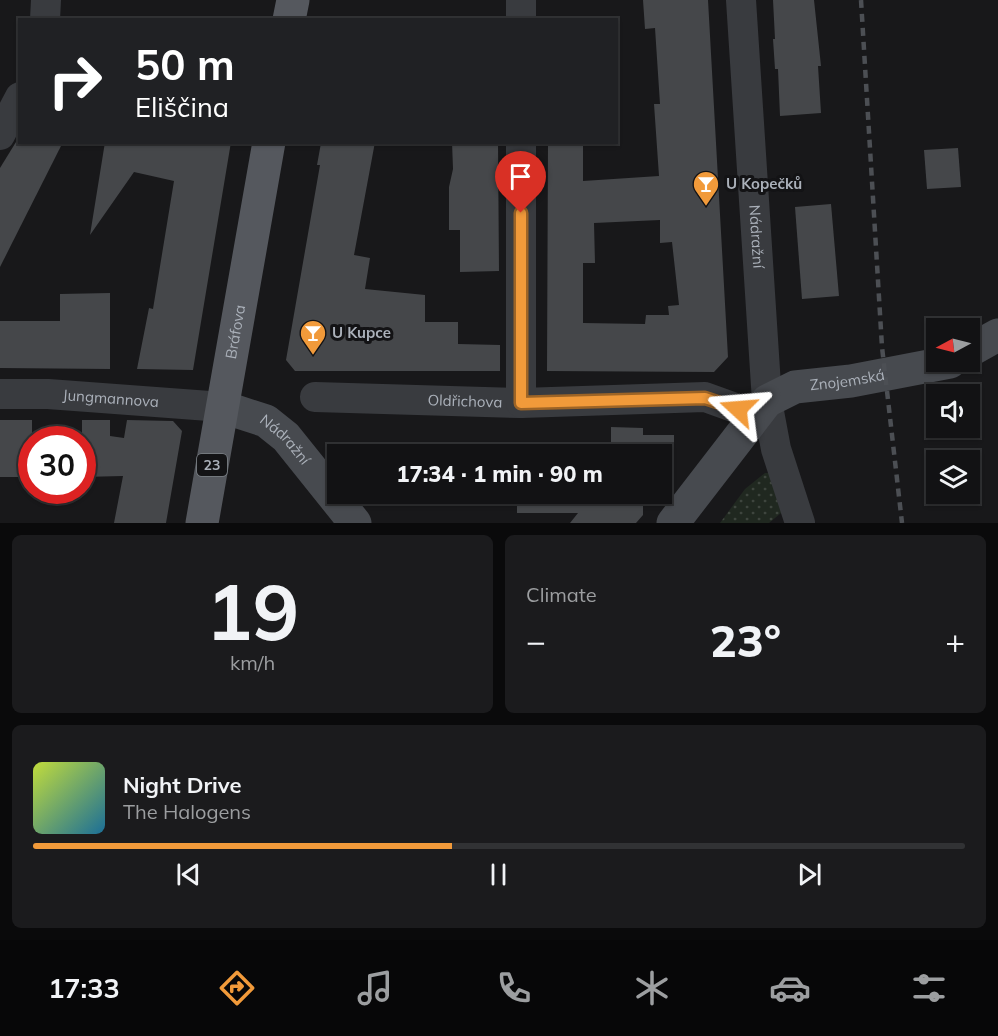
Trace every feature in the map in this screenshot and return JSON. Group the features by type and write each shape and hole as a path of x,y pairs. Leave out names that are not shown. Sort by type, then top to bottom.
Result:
{"main road":[{"path":"290,18 293,0"},
{"name":"Bráfova","path":"202,523 269,144"}],"street":[{"path":"45,18 46,0"},
{"path":"521,0 521,18"},
{"name":"Nádražní","path":"741,0 761,408 800,523"},
{"path":"0,135 18,101"},
{"path":"521,144 521,403"},
{"path":"980,345 998,335"},
{"name":"Znojemská","path":"761,408 795,387 851,381 926,367"},
{"name":"Jungmannova","path":"0,394 48,394 223,406"},
{"name":"Oldřichova","path":"315,397 521,403 705,398 761,408"},
{"name":"Nádražní","path":"223,406 266,421 286,437 355,523"},
{"path":"673,523 761,408"}],"shaded area":[{"path":"765,473 771,473 781,490 781,513 769,523 720,523 745,489"}],"building":[{"path":"643,0 708,0 728,357 714,372 547,371 548,144 583,144 583,181 659,176 654,104 660,104 655,28 645,29","holes":["660,220 660,243 672,242 679,305 668,306 669,315 646,315 645,324 583,323 583,263 595,263 594,223"]},
{"path":"773,0 814,0 821,66 818,66 821,113 780,116 778,69 775,69 773,39 775,39"},
{"path":"16,142 18,144 62,144 0,267 0,168"},
{"path":"105,144 231,144 193,370 137,369 149,308 153,309 174,181 134,172 90,235"},
{"path":"321,144 375,144 354,255 370,258 365,289 425,295 425,322 458,322 458,344 500,345 500,371 295,371 286,360 320,165 317,165"},
{"path":"452,144 498,144 499,271 460,272 460,230 449,230 449,187 453,169"},
{"path":"958,148 961,187 927,189 924,150"},
{"path":"831,204 839,296 802,299 795,207"},
{"path":"110,293 110,369 0,368 0,321 60,321 60,294"},
{"path":"0,420 32,420 32,426 18,426 18,477 0,477"},
{"path":"82,420 110,420 110,436 124,438 127,420 173,421 182,431 166,523 114,523 123,476 96,477 96,426 82,426"},
{"path":"611,427 643,428 643,435 674,435 674,458 672,458 672,444 517,444 517,443 611,443"},
{"path":"517,504 643,504 643,515 636,523 570,523 578,513 517,513"}],"railway":[{"path":"861,0 882,347 902,523"}],"place":[{"name":"U Kopečků","path":"706,207"},
{"name":"U Kupce","path":"313,356"}],"route":[{"path":"521,213 521,403 705,398 738,409"}]}
